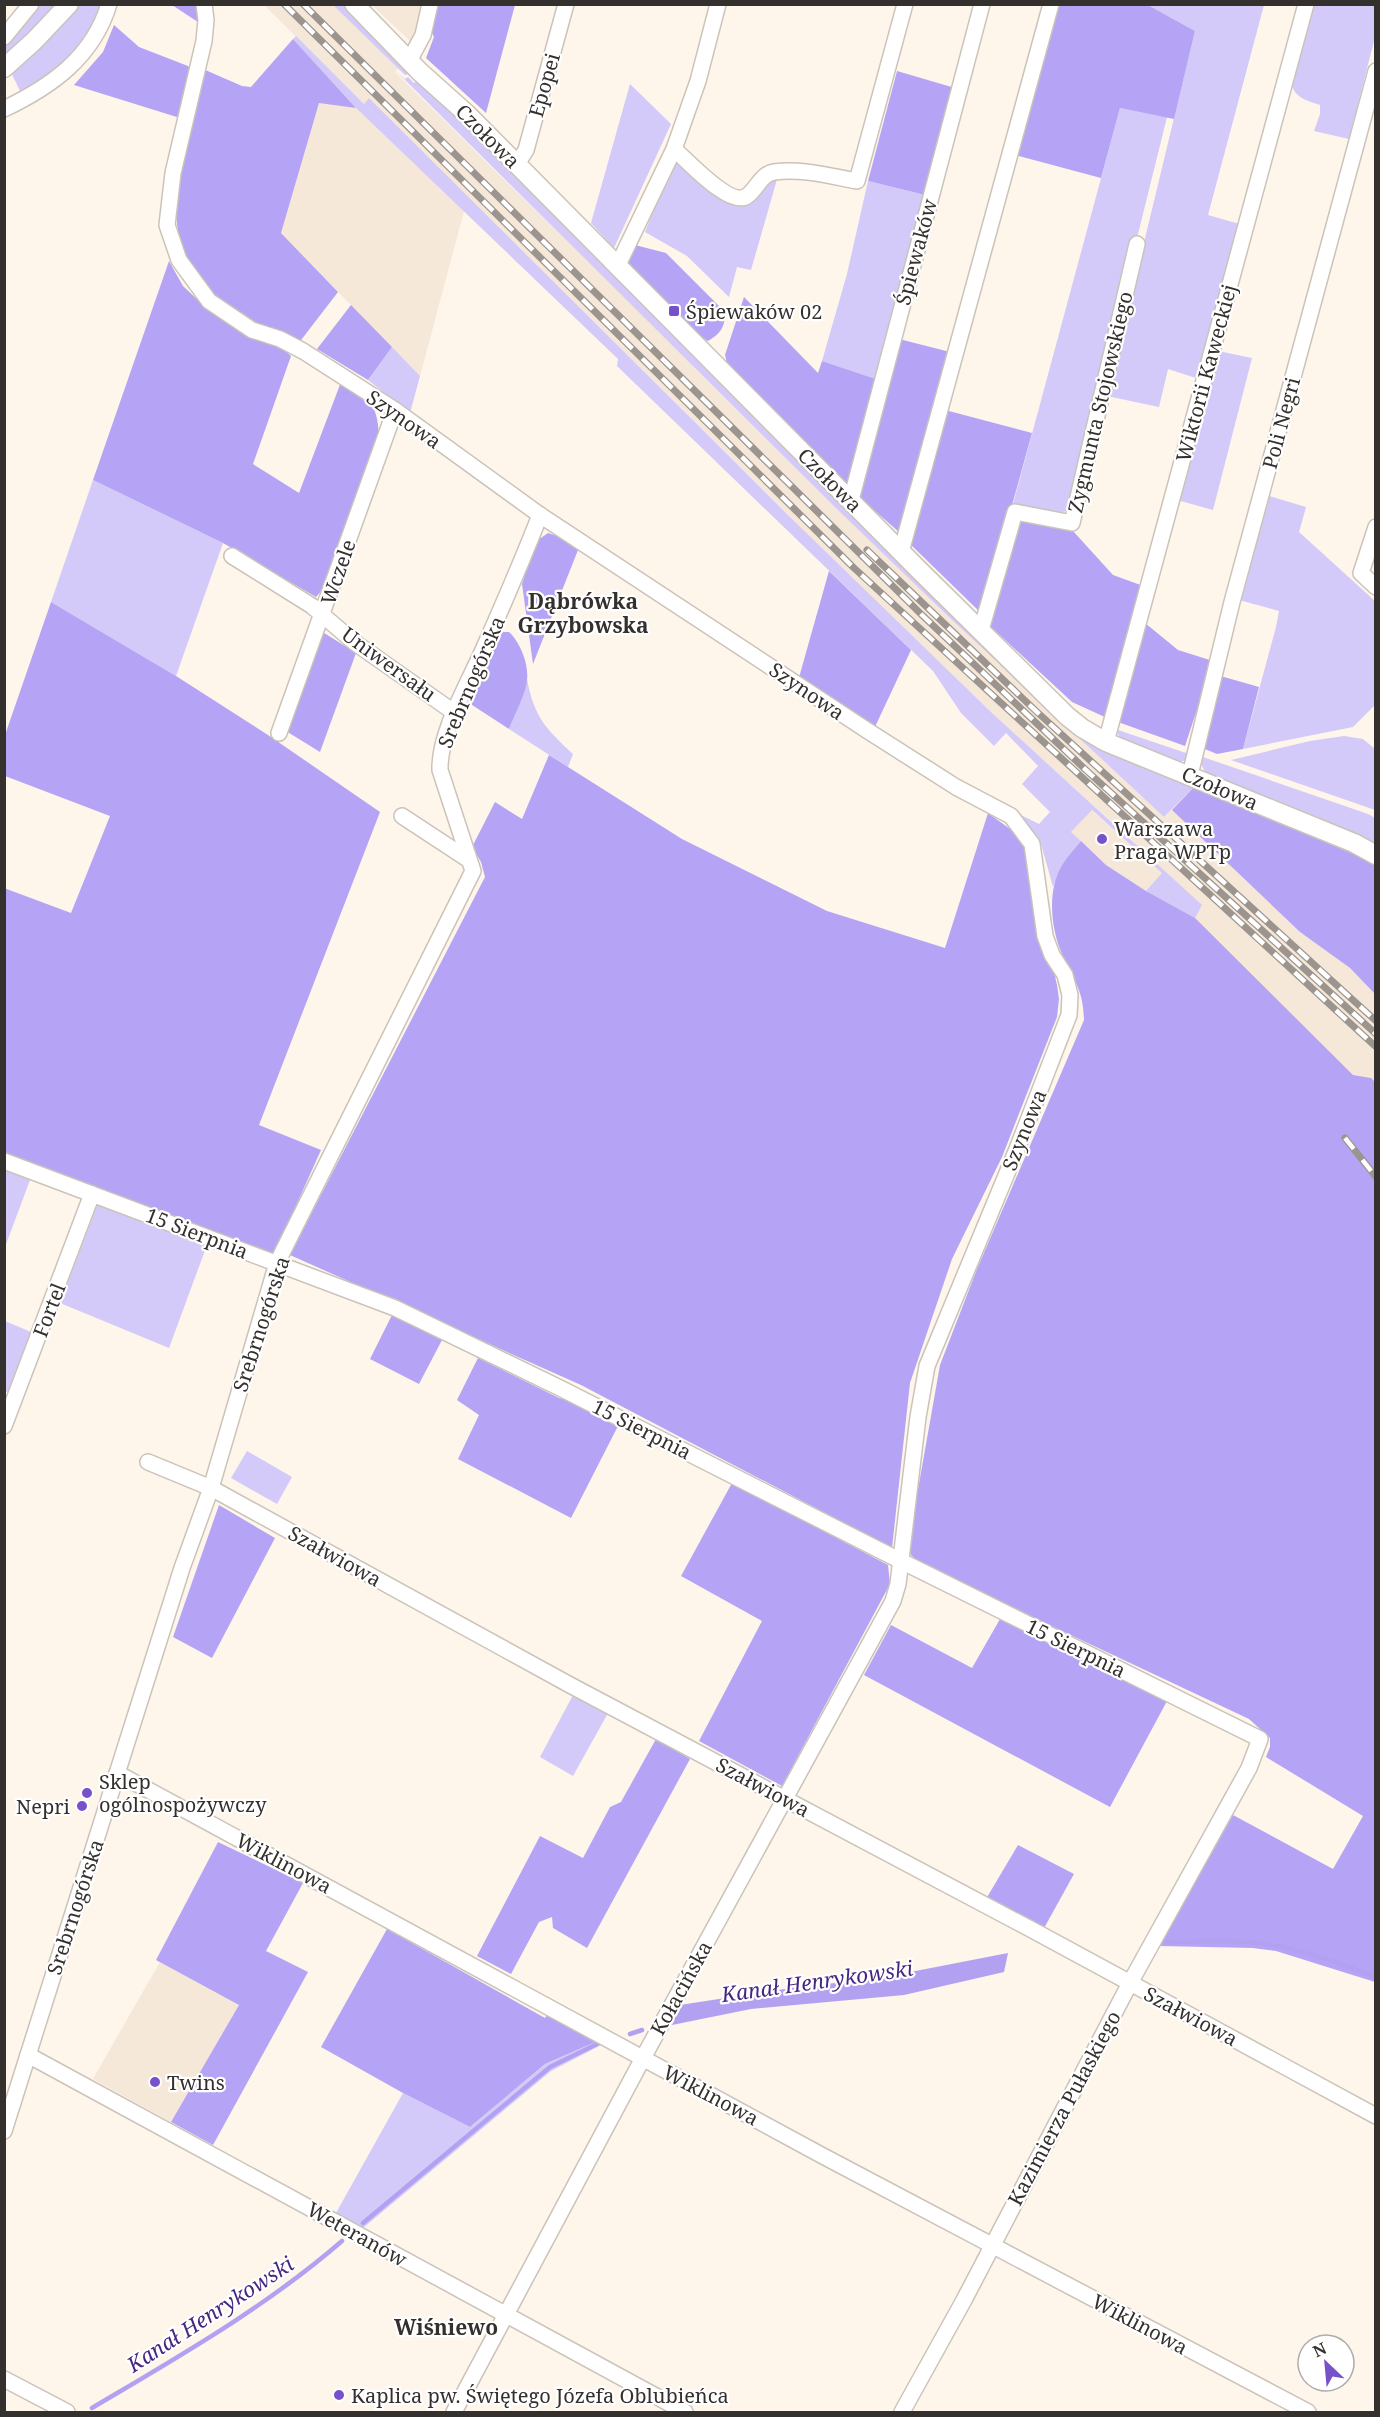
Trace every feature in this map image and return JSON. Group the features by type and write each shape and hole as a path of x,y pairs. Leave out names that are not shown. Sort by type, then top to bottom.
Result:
{"street":[{"path":"4,37 30,4"},
{"path":"4,68 34,41 69,4"},
{"path":"4,109 44,88 75,63 96,36 109,4"},
{"name":"Szynowa","path":"204,4 206,20 204,41 173,173 167,225 179,261 208,301 252,330 280,339 303,351 395,410 540,515 916,763 1011,816 1032,844 1045,936 1052,955 1065,975 1070,995 1069,1015 1017,1149 927,1366 899,1560"},
{"name":"Czołowa","path":"354,4 409,61 517,164 617,267 1067,716 1106,742 1354,843 1376,855"},
{"path":"409,61 423,35 430,4"},
{"name":"Epopei","path":"517,164 526,150 566,4"},
{"path":"617,267 674,148 698,81 718,4"},
{"path":"674,148 726,195 738,199 747,197 761,180 774,172 800,172 857,181 906,4"},
{"name":"Śpiewaków","path":"850,500 982,4"},
{"path":"901,552 1051,4"},
{"name":"Wiktorii Kaweckiej","path":"1106,742 1306,4"},
{"name":"Poli Negri","path":"1190,775 1232,602 1376,71"},
{"name":"Zygmunta Stojowskiego","path":"981,630 1015,512 1072,522 1137,244"},
{"name":"Wczele","path":"279,733 395,410"},
{"name":"Srebrnogórska","path":"4,2130 179,1579 211,1488 277,1263 473,871 440,770 440,756 455,713 513,584 540,515"},
{"path":"1376,527 1361,573 1376,587"},
{"name":"Uniwersału","path":"232,556 323,614 354,642 455,713"},
{"path":"402,816 469,860"},
{"name":"15 Sierpnia","path":"4,1161 395,1308 560,1388 899,1560 1260,1739"},
{"name":"Fortel","path":"4,1426 92,1194"},
{"name":"Szałwiowa","path":"147,1462 211,1488 570,1685 1376,2116"},
{"name":"Kołacińska","path":"454,2412 643,2058 893,1601 898,1584 899,1560"},
{"name":"Kazimierza Pułaskiego","path":"902,2412 1130,1983 1249,1768 1260,1739"},
{"name":"Wiklinowa","path":"117,1773 643,2058 1308,2412"},
{"name":"Weteranów","path":"28,2055 685,2412"},
{"path":"4,2379 67,2412"}],"shaded area":[{"path":"37,5 102,5 78,47 60,66 21,93 5,60 5,46 22,29"},
{"path":"172,5 198,5 201,24"},
{"path":"264,5 333,5 399,68 395,72 951,619 1164,817 1172,810 1300,932 1350,968 1375,994 1375,1082 1370,1078 1353,1075 1146,891 1106,865 1071,832 1091,810 1132,846 1135,843 991,712 789,516 370,99 364,104"},
{"path":"333,5 344,5 412,73 405,75"},
{"path":"372,5 424,5 413,44"},
{"path":"434,5 515,5 486,113 426,58 434,37 428,25"},
{"path":"1056,5 1148,5 1195,31 1174,119 1120,108 1101,178 1015,155"},
{"path":"1148,5 1264,5 1208,215 1243,225 1199,379 1168,369 1159,407 1107,396 1195,31"},
{"path":"1310,5 1375,5 1375,37 1349,139 1314,131 1320,114 1320,105 1301,97 1292,86 1291,81"},
{"path":"114,25 139,47 188,66 192,71 180,118 74,85 103,52"},
{"path":"296,36 364,104 369,98 789,516 991,712 1202,905 1195,918 1146,891 1162,873 1092,810 1071,832 1081,841 1061,867 1053,887 1041,844 1017,813 1039,824 1050,812 1022,784 1038,766 1006,733 994,746 961,713 933,671 617,366 618,359 356,108 293,39"},
{"path":"293,39 356,108 319,103 281,233 338,292 298,344 236,311 204,285 188,262 179,236 176,209 177,180 182,151 203,69 242,86 251,87"},
{"path":"396,71 414,83 419,79 1081,739 1194,787 1164,817 951,619 838,510"},
{"path":"897,71 955,88 925,195 868,181"},
{"path":"630,84 671,124 614,248 591,223"},
{"path":"319,102 356,108 464,211 420,376 281,233"},
{"path":"1120,108 1167,117 1084,452 1066,511 1057,514 1013,504"},
{"path":"677,162 708,192 727,202 737,204 746,203 754,198 778,176 751,270 737,267 729,297 687,256 645,232 671,166"},
{"path":"868,181 925,195 879,380 822,361 847,274"},
{"path":"635,245 666,253 725,312 723,326 716,335 708,341 701,337 625,260"},
{"path":"169,261 183,286 202,304 253,338 280,346 291,356 253,464 299,493 341,382 364,398 373,408 379,435 324,588 316,597 223,543 93,480"},
{"path":"744,297 818,373 822,361 879,380 850,478 846,483 728,367 725,355"},
{"path":"351,305 392,347 368,380 317,349"},
{"path":"899,339 950,352 900,533 856,494"},
{"path":"392,347 420,376 410,413 368,380"},
{"path":"1218,351 1252,358 1213,510 1177,500"},
{"path":"945,410 1032,433 982,614 908,542"},
{"path":"93,480 223,543 176,676 51,602"},
{"path":"1266,495 1306,507 1299,532 1375,601 1375,705 1353,727 1243,749 1279,611 1239,600"},
{"path":"1025,519 1073,531 1113,575 1146,587 1107,718 1072,702 989,625 1016,522"},
{"path":"548,533 560,537 578,550 533,664 522,584 535,542"},
{"path":"829,571 911,650 874,729 798,681"},
{"path":"51,602 176,676 271,737 380,812 259,1125 321,1150 273,1257 5,1155 4,888 71,913 110,816 5,776 5,735"},
{"path":"1145,623 1178,650 1213,661 1185,746 1118,722"},
{"path":"321,631 356,653 320,752 286,731"},
{"path":"501,632 509,632 517,641 525,660 527,674 526,686 509,729 469,703 497,636"},
{"path":"1217,675 1259,687 1243,749 1217,754 1200,747"},
{"path":"527,679 533,703 542,721 573,754 568,767 509,729"},
{"path":"1115,729 1189,754 1184,761 1177,761 1121,739"},
{"path":"1344,736 1363,739 1375,749 1375,810 1231,760 1310,741"},
{"path":"549,755 682,839 827,911 945,948 988,813 1024,839 1057,985 1059,999 1057,1017 1002,1157 952,1259 910,1383 892,1548 581,1385 290,1255 485,877 481,862 472,847 495,802 522,819"},
{"path":"1200,756 1368,814 1375,818 1375,845 1205,772"},
{"path":"1194,787 1375,863 1375,994 1350,968 1300,932 1172,810"},
{"path":"1081,841 1106,865 1146,891 1195,918 1353,1075 1371,1078 1375,1082 1375,1982 1276,1951 1253,1948 1159,1946 1233,1815 1333,1869 1363,1816 1266,1757 1270,1747 1270,1738 1249,1719 922,1565 911,1555 908,1546 940,1365 977,1269 1084,1020 1080,992 1058,944 1052,910 1057,877 1063,864"},
{"path":"4,1170 30,1180 5,1247"},
{"path":"98,1203 207,1245 169,1348 60,1303"},
{"path":"392,1315 442,1340 419,1384 370,1359"},
{"path":"5,1321 31,1332 8,1392 4,1391"},
{"path":"478,1358 618,1426 571,1518 458,1459 479,1415 457,1400"},
{"path":"247,1451 292,1477 277,1504 231,1478"},
{"path":"732,1483 888,1565 890,1584 782,1786 699,1741 762,1621 681,1576"},
{"path":"219,1505 275,1538 212,1658 173,1637"},
{"path":"1000,1619 1167,1701 1110,1807 864,1675 891,1625 972,1668"},
{"path":"573,1695 608,1713 573,1776 540,1757"},
{"path":"656,1739 690,1759 587,1948 553,1928 552,1917 539,1922 511,1974 477,1956 540,1836 583,1858 610,1807 621,1802"},
{"path":"218,1842 303,1883 266,1951 308,1972 213,2145 171,2122 239,2005 156,1960"},
{"path":"1018,1845 1074,1874 1043,1930 986,1899"},
{"path":"387,1929 545,2018 550,2011 600,2040 545,2064 470,2127 403,2093 321,2047"},
{"path":"1008,1953 1004,1972 904,1995 751,2009 672,2025 680,2005 817,1984 859,1982"},
{"path":"160,1962 239,2005 171,2122 93,2079"},
{"path":"600,2040 605,2043 551,2071 363,2228 336,2213 403,2093 470,2127 545,2064"}],"waterway":[{"name":"Kanał Henrykowski","path":"1167,1942 1230,1941 1267,1944 1314,1955 1376,1977"},
{"name":"Kanał Henrykowski","path":"630,2034 642,2030"},
{"name":"Kanał Henrykowski","path":"363,2223 550,2067 601,2042"},
{"name":"Kanał Henrykowski","path":"92,2408 252,2309 283,2288 342,2241"}],"railway":[{"path":"284,4 854,568 1376,1047"},
{"path":"303,4 922,615 1087,771 1376,1034"},
{"path":"867,550 1037,712 1376,1021"},
{"path":"1345,1138 1376,1177"}],"place":[{"name":"Śpiewaków 02","path":"674,311"},
{"name":"Warszawa Praga WPTp","path":"1102,839"},
{"name":"Sklep ogólnospożywczy","path":"87,1793"},
{"name":"Nepri","path":"82,1806"},
{"name":"Twins","path":"155,2082"},
{"name":"Kaplica pw. Świętego Józefa Oblubieńca","path":"339,2395"}],"district":[{"name":"Dąbrówka Grzybowska","path":"583,613"},
{"name":"Wiśniewo","path":"446,2327"}]}
